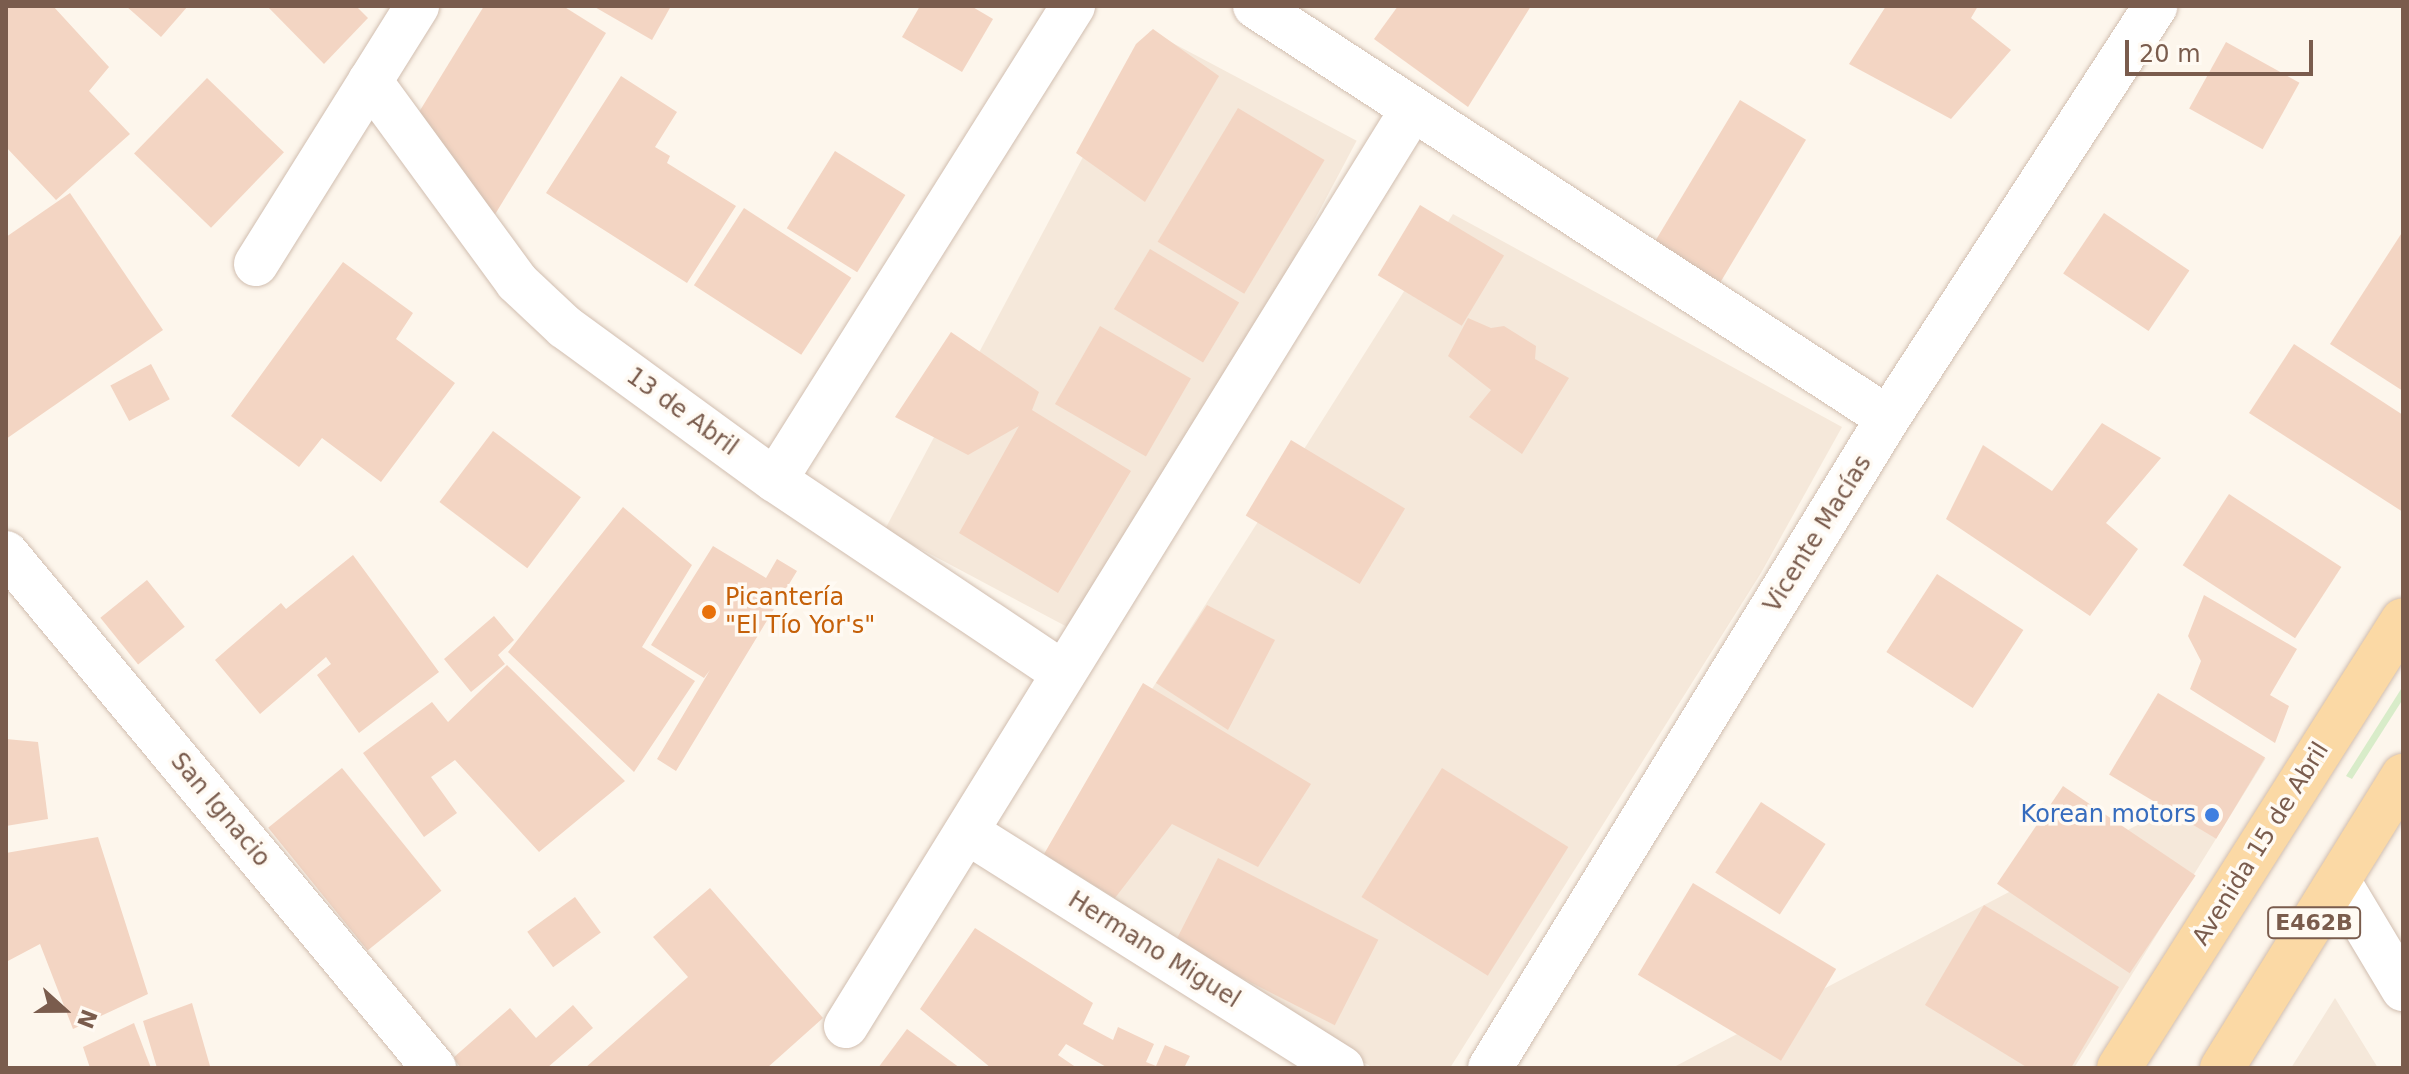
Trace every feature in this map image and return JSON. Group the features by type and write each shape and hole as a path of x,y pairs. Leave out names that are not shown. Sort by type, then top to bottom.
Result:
{"main road":[{"name":"Avenida 15 de Abril","path":"2119,1068 2403,620"},
{"name":"E462B","path":"2222,1068 2403,776"}],"street":[{"path":"256,264 417,6"},
{"path":"775,480 1073,6"},
{"path":"1255,6 1888,418"},
{"name":"Vicente Macías","path":"1490,1068 1888,418 2156,6"},
{"name":"13 de Abril","path":"370,81 517,282 565,327 775,480 1062,672"},
{"path":"846,1026 1412,110"},
{"name":"San Ignacio","path":"6,553 434,1068"},
{"name":"Hermano Miguel","path":"967,832 1342,1068"},
{"path":"2339,882 2403,989"}],"shaded area":[{"path":"1150,31 1357,141 1091,640 885,530"},
{"path":"1453,214 1842,427 1761,573 1450,1068 1373,1068 1043,861"},
{"path":"2266,758 2074,1068 1672,1068"},
{"path":"2335,998 2378,1068 2291,1068"}],"green space":[{"path":"2403,686 2403,699 2352,779 2346,776"}],"building":[{"path":"6,6 53,6 109,67 89,91 130,134 56,200 6,147"},
{"path":"126,6 188,6 161,37"},
{"path":"267,6 356,6 368,18 324,64"},
{"path":"484,6 563,6 606,33 494,216 416,117"},
{"path":"593,6 671,6 652,40"},
{"path":"920,6 971,6 993,19 962,72 902,37"},
{"path":"1398,6 1531,6 1468,107 1374,39"},
{"path":"1886,6 1978,6 1971,18 2011,50 1951,119 1849,64"},
{"path":"1153,29 1219,76 1145,202 1076,153 1136,44"},
{"path":"2226,42 2299,83 2263,149 2189,108"},
{"path":"621,76 677,112 655,147 670,156 667,163 736,206 687,283 546,193"},
{"path":"207,78 284,152 211,228 134,154"},
{"path":"1740,100 1806,140 1719,284 1653,244"},
{"path":"1238,108 1325,160 1244,294 1158,242"},
{"path":"835,151 905,195 857,272 787,228"},
{"path":"70,193 163,330 6,439 6,237"},
{"path":"1420,205 1504,255 1462,326 1378,275"},
{"path":"744,208 851,278 801,355 694,285"},
{"path":"2104,213 2189,271 2149,331 2063,274"},
{"path":"2403,231 2403,391 2330,344"},
{"path":"1150,249 1239,303 1203,363 1114,309"},
{"path":"343,262 413,313 396,339 455,383 381,482 322,438 299,467 231,416"},
{"path":"1468,318 1491,328 1504,326 1536,346 1535,359 1569,378 1522,454 1469,417 1491,390 1448,356"},
{"path":"1100,326 1191,379 1146,456 1055,404"},
{"path":"951,332 1039,392 1032,410 1131,471 1058,593 959,533 1019,426 968,455 895,417"},
{"path":"2294,344 2403,415 2403,512 2249,413"},
{"path":"151,364 170,399 129,421 110,386"},
{"path":"2102,423 2161,458 2106,523 2138,549 2090,616 1946,519 1983,445 2052,491"},
{"path":"493,431 581,497 527,568 439,502"},
{"path":"1291,440 1405,509 1360,584 1246,515"},
{"path":"2229,494 2341,567 2295,638 2183,565"},
{"path":"623,507 692,565 642,647 695,681 634,772 508,652"},
{"path":"713,546 766,578 777,559 797,571 676,771 657,759 710,670 704,678 651,645"},
{"path":"353,555 439,672 359,733 317,675 331,664 326,657 260,714 215,660 281,603 286,609"},
{"path":"1937,574 2023,630 1973,708 1886,652"},
{"path":"147,580 185,627 138,664 100,618"},
{"path":"2204,595 2297,649 2270,695 2289,706 2275,743 2190,689 2201,661 2188,636"},
{"path":"1207,605 1275,640 1228,730 1156,683"},
{"path":"494,616 514,640 498,655 505,664 471,692 444,659"},
{"path":"507,665 625,781 539,852 455,760 431,777 457,813 424,837 363,753 432,702 448,722"},
{"path":"1143,683 1311,784 1258,867 1172,824 1115,898 1044,854"},
{"path":"2158,693 2265,757 2216,839 2109,774"},
{"path":"6,739 38,742 48,819 6,826"},
{"path":"342,768 441,891 368,951 268,828"},
{"path":"1442,768 1568,847 1488,976 1361,897"},
{"path":"2063,786 2196,875 2130,973 1997,884"},
{"path":"1761,802 1826,844 1780,914 1715,872"},
{"path":"98,837 148,994 73,1029 40,944 6,962 6,853"},
{"path":"1218,858 1378,940 1335,1025 1174,944"},
{"path":"1693,883 1836,969 1781,1061 1638,975"},
{"path":"710,888 823,1018 767,1068 585,1068 688,977 653,937"},
{"path":"575,897 601,933 553,967 527,932"},
{"path":"1984,905 2119,987 2071,1068 2028,1068 1925,1005"},
{"path":"975,928 1093,1003 1083,1024 1113,1040 1118,1027 1154,1044 1146,1062 1156,1066 1165,1045 1190,1056 1184,1068 1108,1068 1066,1044 1058,1055 1077,1068 991,1068 920,1009"},
{"path":"192,1003 210,1066 157,1068 143,1021"},
{"path":"573,1005 593,1028 547,1068 461,1068 453,1058 510,1008 536,1038"},
{"path":"134,1023 151,1068 90,1068 83,1047"},
{"path":"907,1029 960,1068 878,1068"}],"place":[{"name":"Picantería \"El Tío Yor's\"","path":"709,612"},
{"name":"Korean motors","path":"2212,815"}]}
